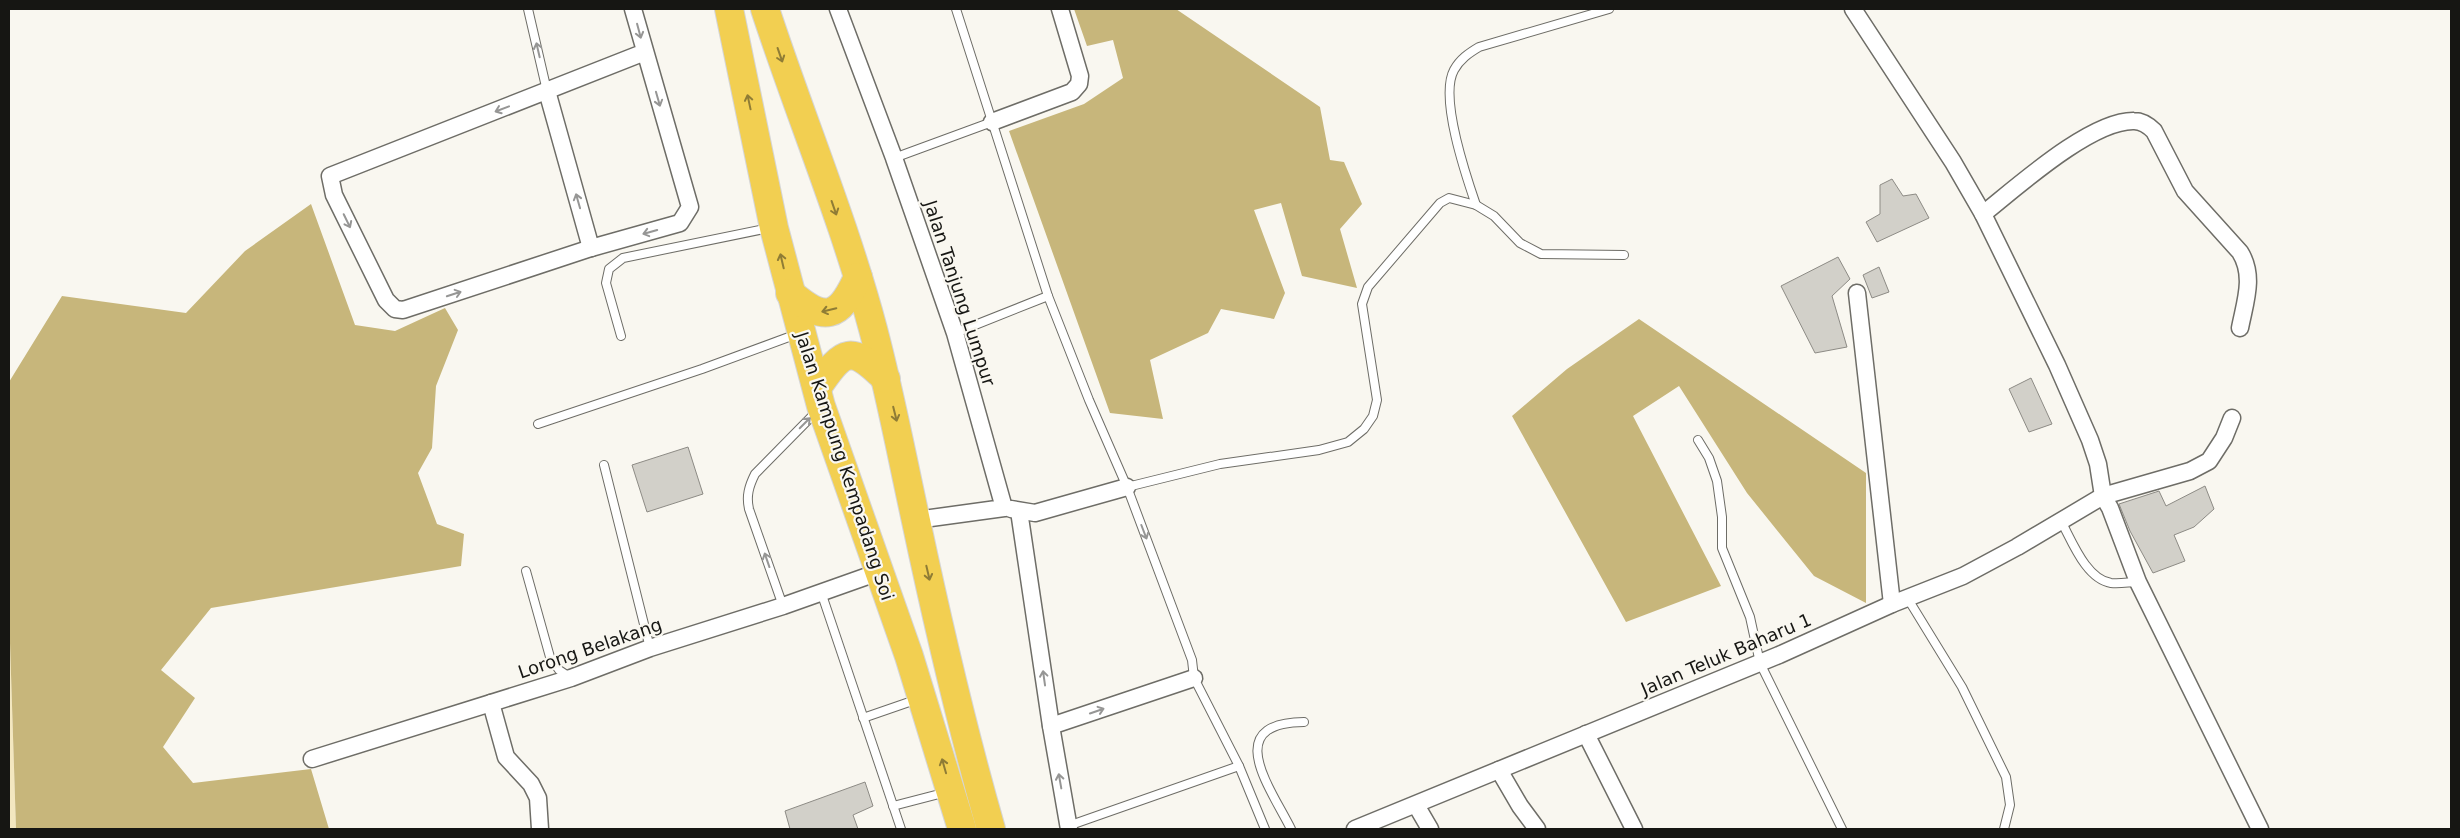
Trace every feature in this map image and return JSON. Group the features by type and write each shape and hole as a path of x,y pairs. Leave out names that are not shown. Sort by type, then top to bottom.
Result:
{"highway":[{"name":"Jalan Kampung Kempadang Soi","path":"729,9 774,228 819,397 922,697 962,829"},
{"path":"765,9 858,277 886,379 964,734 991,829"},
{"path":"790,293 814,312 831,312 846,301 858,277"},
{"path":"819,397 834,363 847,356 861,357 886,379"}],"street":[{"path":"633,9 690,207 680,224 591,248 403,310 394,309 386,300 334,195 330,176 645,52"},
{"name":"Jalan Tanjung Lumpur","path":"838,9 894,158 955,333 1012,509 1068,827"},
{"path":"992,122 1072,92 1079,84 1080,76 1060,9"},
{"path":"1852,9 1953,162 1983,214 2057,365 2090,440 2098,464 2102,496 2110,508 2138,582 2260,829"},
{"path":"547,91 591,248"},
{"path":"1983,214 2061,152 2079,141 2115,125 2134,121 2146,124 2154,131 2185,191 2240,252 2247,263 2250,277 2240,328"},
{"path":"1857,293 1892,604"},
{"name":"Jalan Teluk Baharu 1","path":"1355,829 1760,663 1892,604 1963,576 2102,496 2190,471 2209,460 2224,438 2232,418"},
{"path":"916,520 1012,509 1035,513 1127,487"},
{"name":"Lorong Belakang","path":"312,759 571,678 650,648 783,606 879,572"},
{"path":"1051,726 1194,678"},
{"path":"491,703 506,757 531,784 538,798 540,829"},
{"path":"1586,734 1634,829"},
{"path":"1499,770 1520,806 1537,829"},
{"path":"1416,805 1430,829"}],"lane":[{"path":"528,9 547,91"},
{"path":"956,9 1048,296 1089,400 1127,487 1192,660 1194,678 1238,766 1265,829"},
{"path":"1476,205 1456,143 1449,88 1453,72 1462,58 1479,47 1609,9"},
{"path":"894,158 992,122"},
{"path":"1127,487 1220,464 1319,450 1348,442 1364,429 1373,416 1377,400 1362,304 1368,287 1440,204 1449,198 1476,205 1494,216 1520,244 1541,254 1624,255"},
{"path":"621,336 606,283 609,269 623,258 774,228"},
{"path":"955,333 1048,296"},
{"path":"538,424 702,370 801,333"},
{"path":"783,606 749,509 749,487 755,474 819,397"},
{"path":"1698,440 1710,458 1717,481 1721,498 1722,548 1750,617 1760,663 1842,829"},
{"path":"604,465 650,648"},
{"path":"2060,521 2086,565 2096,576 2110,583 2138,582"},
{"path":"526,571 550,657 559,670 571,678"},
{"path":"821,592 901,829"},
{"path":"1908,599 1962,687 2006,777 2010,805 2004,829"},
{"path":"863,718 922,697"},
{"path":"1291,829 1256,758 1257,745 1262,734 1272,726 1283,722 1304,722"},
{"path":"1068,827 1238,766"},
{"path":"893,806 951,791"}],"shaded area":[{"path":"1074,9 1176,9 1320,107 1330,160 1344,162 1362,204 1340,229 1357,288 1302,276 1281,203 1254,210 1285,293 1274,319 1221,309 1208,333 1150,360 1163,419 1110,413 1009,131 1084,104 1123,78 1113,40 1087,46"},
{"path":"311,204 355,325 395,331 445,308 458,330 436,386 432,448 418,473 437,524 464,534 461,566 211,608 161,670 195,698 163,747 193,783 311,769 329,829 16,829 9,612 9,382 62,296 186,313 245,251"},
{"path":"1639,319 1866,473 1866,603 1814,576 1747,493 1679,386 1633,416 1721,586 1626,622 1512,416 1567,369"},
{"path":"9,612 16,829 9,829"}],"building":[{"path":"1892,179 1903,196 1916,194 1929,218 1877,242 1866,222 1880,214 1880,185"},
{"path":"1838,257 1850,279 1832,296 1847,347 1815,353 1781,286"},
{"path":"1879,267 1889,292 1872,298 1863,275"},
{"path":"2031,378 2052,424 2029,432 2009,389"},
{"path":"688,447 703,494 647,512 632,465"},
{"path":"2205,486 2214,509 2194,527 2174,535 2185,561 2153,573 2130,531 2119,504 2159,491 2166,506"},
{"path":"865,782 873,806 853,815 858,829 790,829 785,811"}]}
